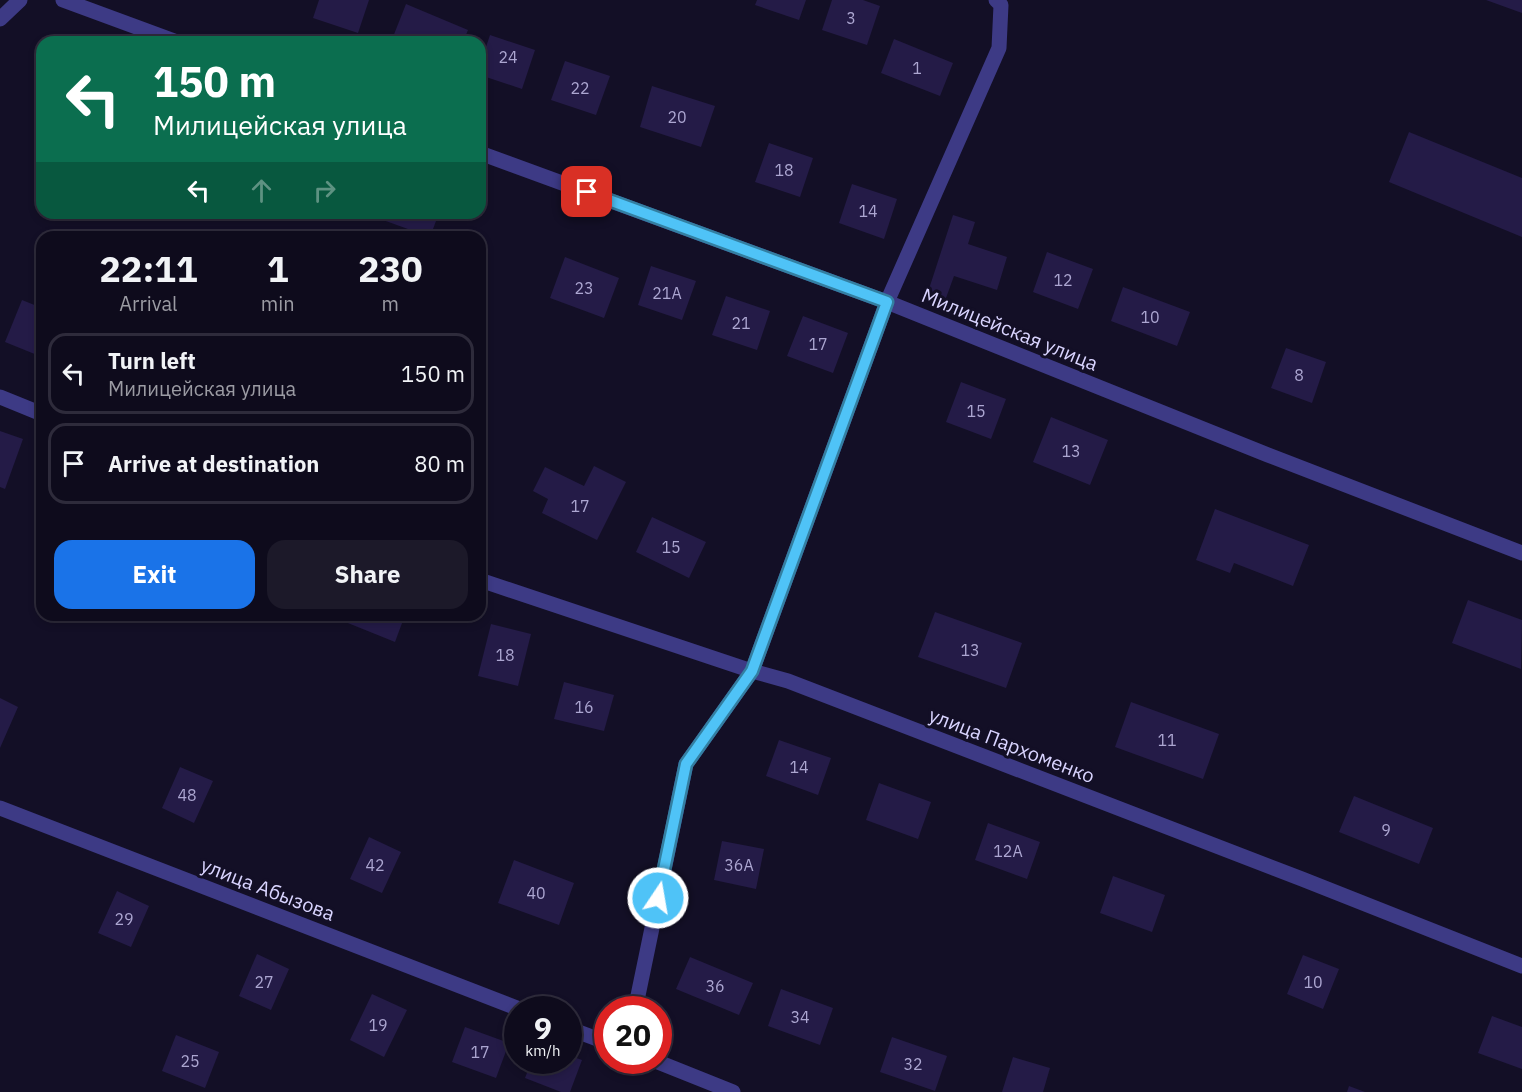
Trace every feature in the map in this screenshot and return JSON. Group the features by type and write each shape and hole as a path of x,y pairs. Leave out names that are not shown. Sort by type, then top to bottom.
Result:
{"lane":[{"path":"0,20 20,0"},
{"path":"63,0 161,36"},
{"path":"638,996 686,764 752,671 887,302 999,48 1001,5 996,0"},
{"name":"Милицейская улица","path":"486,155 887,302 1268,455 1522,553"},
{"path":"0,397 36,412"},
{"name":"улица Пархоменко","path":"486,582 788,681 1522,966"},
{"name":"улица Абызова","path":"0,808 504,1003"},
{"path":"672,1068 733,1092"}],"building":[{"path":"319,0 369,0 358,33 313,18"},
{"path":"757,0 806,0 799,20 755,5"},
{"path":"832,0 863,0 880,6 867,45 822,30"},
{"path":"1486,0 1522,0 1522,13"},
{"path":"406,4 468,30 466,36 393,36"},
{"path":"490,35 535,50 522,89 486,77 486,47"},
{"path":"894,39 953,63 940,96 881,73"},
{"path":"565,61 610,76 596,115 551,100"},
{"path":"652,86 715,106 701,147 640,127"},
{"path":"1409,132 1522,178 1522,237 1389,182"},
{"path":"769,143 813,158 800,197 755,182"},
{"path":"852,184 897,199 884,239 839,223"},
{"path":"953,215 975,222 968,244 1007,257 997,290 954,276 946,298 928,292"},
{"path":"380,219 437,219 432,231 413,231"},
{"path":"1047,252 1093,269 1078,309 1033,292"},
{"path":"565,257 619,278 604,318 550,298"},
{"path":"651,266 696,281 682,320 638,305"},
{"path":"1123,287 1190,312 1177,346 1111,321"},
{"path":"726,296 770,311 757,350 712,335"},
{"path":"22,300 36,306 36,355 5,342"},
{"path":"803,316 848,333 833,373 787,356"},
{"path":"1286,348 1326,362 1312,403 1271,388"},
{"path":"961,382 1006,399 991,439 946,422"},
{"path":"1051,417 1108,440 1090,485 1033,462"},
{"path":"0,431 23,439 5,489 0,487"},
{"path":"594,466 626,482 597,540 542,513 548,499 533,491 545,467 584,486"},
{"path":"1215,509 1309,545 1293,586 1234,563 1230,573 1196,560"},
{"path":"652,517 706,542 689,578 636,552"},
{"path":"1468,600 1522,620 1521,669 1452,643"},
{"path":"935,612 1022,643 1006,688 918,657"},
{"path":"343,621 403,621 395,642"},
{"path":"491,624 531,634 518,686 478,676"},
{"path":"564,682 614,695 604,731 554,719"},
{"path":"0,698 18,707 0,748"},
{"path":"1131,702 1219,734 1203,779 1115,747"},
{"path":"779,740 831,758 818,795 766,776"},
{"path":"180,767 213,781 194,823 162,808"},
{"path":"879,783 931,802 918,839 866,820"},
{"path":"1354,796 1433,828 1419,864 1339,832"},
{"path":"988,823 1040,842 1027,879 975,860"},
{"path":"369,837 401,852 382,893 350,879"},
{"path":"722,841 764,849 756,889 714,880"},
{"path":"514,860 574,883 559,925 498,903"},
{"path":"1113,876 1165,895 1152,932 1100,913"},
{"path":"117,891 149,906 131,947 98,933"},
{"path":"257,954 289,969 271,1010 239,996"},
{"path":"1303,955 1339,969 1323,1009 1287,994"},
{"path":"690,957 753,983 739,1015 676,989"},
{"path":"781,989 833,1008 820,1045 768,1026"},
{"path":"372,994 407,1010 384,1057 350,1040"},
{"path":"1492,1016 1522,1027 1522,1069 1478,1053"},
{"path":"465,1027 504,1041 504,1056 496,1078 452,1062"},
{"path":"176,1035 219,1052 205,1088 162,1071"},
{"path":"892,1037 947,1056 935,1091 880,1072"},
{"path":"1013,1057 1050,1068 1043,1092 1002,1092"},
{"path":"527,1074 577,1074 570,1092 561,1092 525,1078"},
{"path":"1349,1086 1365,1092 1347,1092"}],"route":[{"path":"587,192 887,302 752,671 686,764 658,898"}]}
